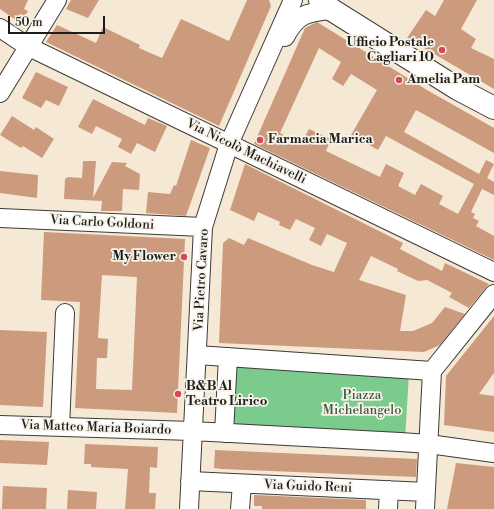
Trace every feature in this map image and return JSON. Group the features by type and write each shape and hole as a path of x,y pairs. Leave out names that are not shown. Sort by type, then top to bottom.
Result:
{"main road":[{"path":"326,5 458,88 494,108"}],"street":[{"path":"0,93 27,46 57,0"},
{"name":"Via Pietro Cavaro","path":"189,509 204,227 229,144 293,0"},
{"name":"Via Pietro Cavaro","path":"273,45 284,40 291,26 306,14 326,5"},
{"name":"Via Nicolò Machiavelli","path":"0,28 27,46 494,272"},
{"name":"Via Carlo Goldoni","path":"0,218 204,227"},
{"path":"426,500 432,371 494,294"},
{"path":"60,427 65,313"},
{"path":"197,355 432,371"},
{"path":"224,433 228,357"},
{"name":"Via Matteo Maria Boiardo","path":"0,425 192,431"},
{"path":"192,431 429,444 494,453"},
{"name":"Via Guido Reni","path":"190,481 389,490 426,500"},
{"path":"240,509 242,484"},
{"path":"388,509 389,490"}],"green space":[{"name":"Piazza Michelangelo","path":"232,364 409,373 405,440 228,430"}],"building":[{"path":"0,0 28,0 24,9 28,11 20,23 0,9"},
{"path":"71,0 99,0 88,18 66,9"},
{"path":"247,0 269,0 271,6 219,126 46,42 57,25 96,43 103,27 140,45 139,48 162,58 181,19 229,41"},
{"path":"444,0 477,0 461,29 476,39 471,48 494,59 494,89 407,38 426,10 435,16"},
{"path":"317,22 427,90 494,128 494,153 416,110 404,132 479,174 486,160 494,164 487,178 494,182 494,195 482,189 471,212 475,214 473,218 479,221 476,226 494,236 494,260 254,144 305,28","holes":["319,48 341,62 332,79 343,86 351,74 377,90 351,135 378,150 386,136 474,184 458,214 439,204 443,196 421,184 415,195 398,186 404,173 386,164 380,177 326,151 331,139 309,129 301,144 280,133"]},
{"path":"36,72 68,87 59,106 46,100 41,108 22,98"},
{"path":"93,99 145,125 148,118 167,126 155,152 137,143 131,154 118,147 122,139 96,126 92,134 78,127"},
{"path":"12,116 34,130 36,127 54,139 42,158 23,146 21,148 0,135"},
{"path":"191,140 210,148 186,216 146,213 148,192 170,194 174,185 176,186"},
{"path":"83,161 96,161 93,198 112,162 127,163 125,166 140,174 139,190 123,189 122,211 101,211 102,201 64,199 65,179 68,177 82,178"},
{"path":"245,164 403,243 400,249 442,271 445,263 489,284 469,308 449,297 452,293 427,280 418,281 397,271 398,269 371,256 359,280 406,295 400,331 413,331 432,323 445,307 465,314 440,345 424,352 219,343 223,243 229,238 244,245 248,238 312,265 334,272 347,243 327,234 321,246 309,240 315,228 296,219 290,230 279,225 280,222 258,212 254,221 230,210"},
{"path":"0,171 38,175 37,198 0,193"},
{"path":"44,232 185,239 177,413 75,408 80,302 41,300","holes":["102,275 137,277 132,390 96,389 97,358 107,358 108,339 98,338"]},
{"path":"494,316 494,373 479,394 494,396 494,432 444,425 446,376"},
{"path":"0,330 47,332 43,407 0,405"},
{"path":"0,440 49,442 47,465 0,463"},
{"path":"85,444 158,447 157,468 150,467 149,493 156,493 155,509 125,509 128,469 91,467 91,464 84,464"},
{"path":"215,450 417,459 416,477 214,468"},
{"path":"456,463 494,467 494,509 447,509"},
{"path":"3,486 47,488 46,509 2,509"},
{"path":"68,490 97,492 96,509 67,509"},
{"path":"254,495 366,500 366,509 262,509 262,506 254,506"}],"place":[{"name":"Ufficio Postale Cagliari 10","path":"442,50"},
{"name":"Amelia Pam","path":"399,80"},
{"name":"Farmacia Marica","path":"260,140"},
{"name":"My Flower","path":"184,257"},
{"name":"B&B Al Teatro Lirico","path":"178,394"}]}
